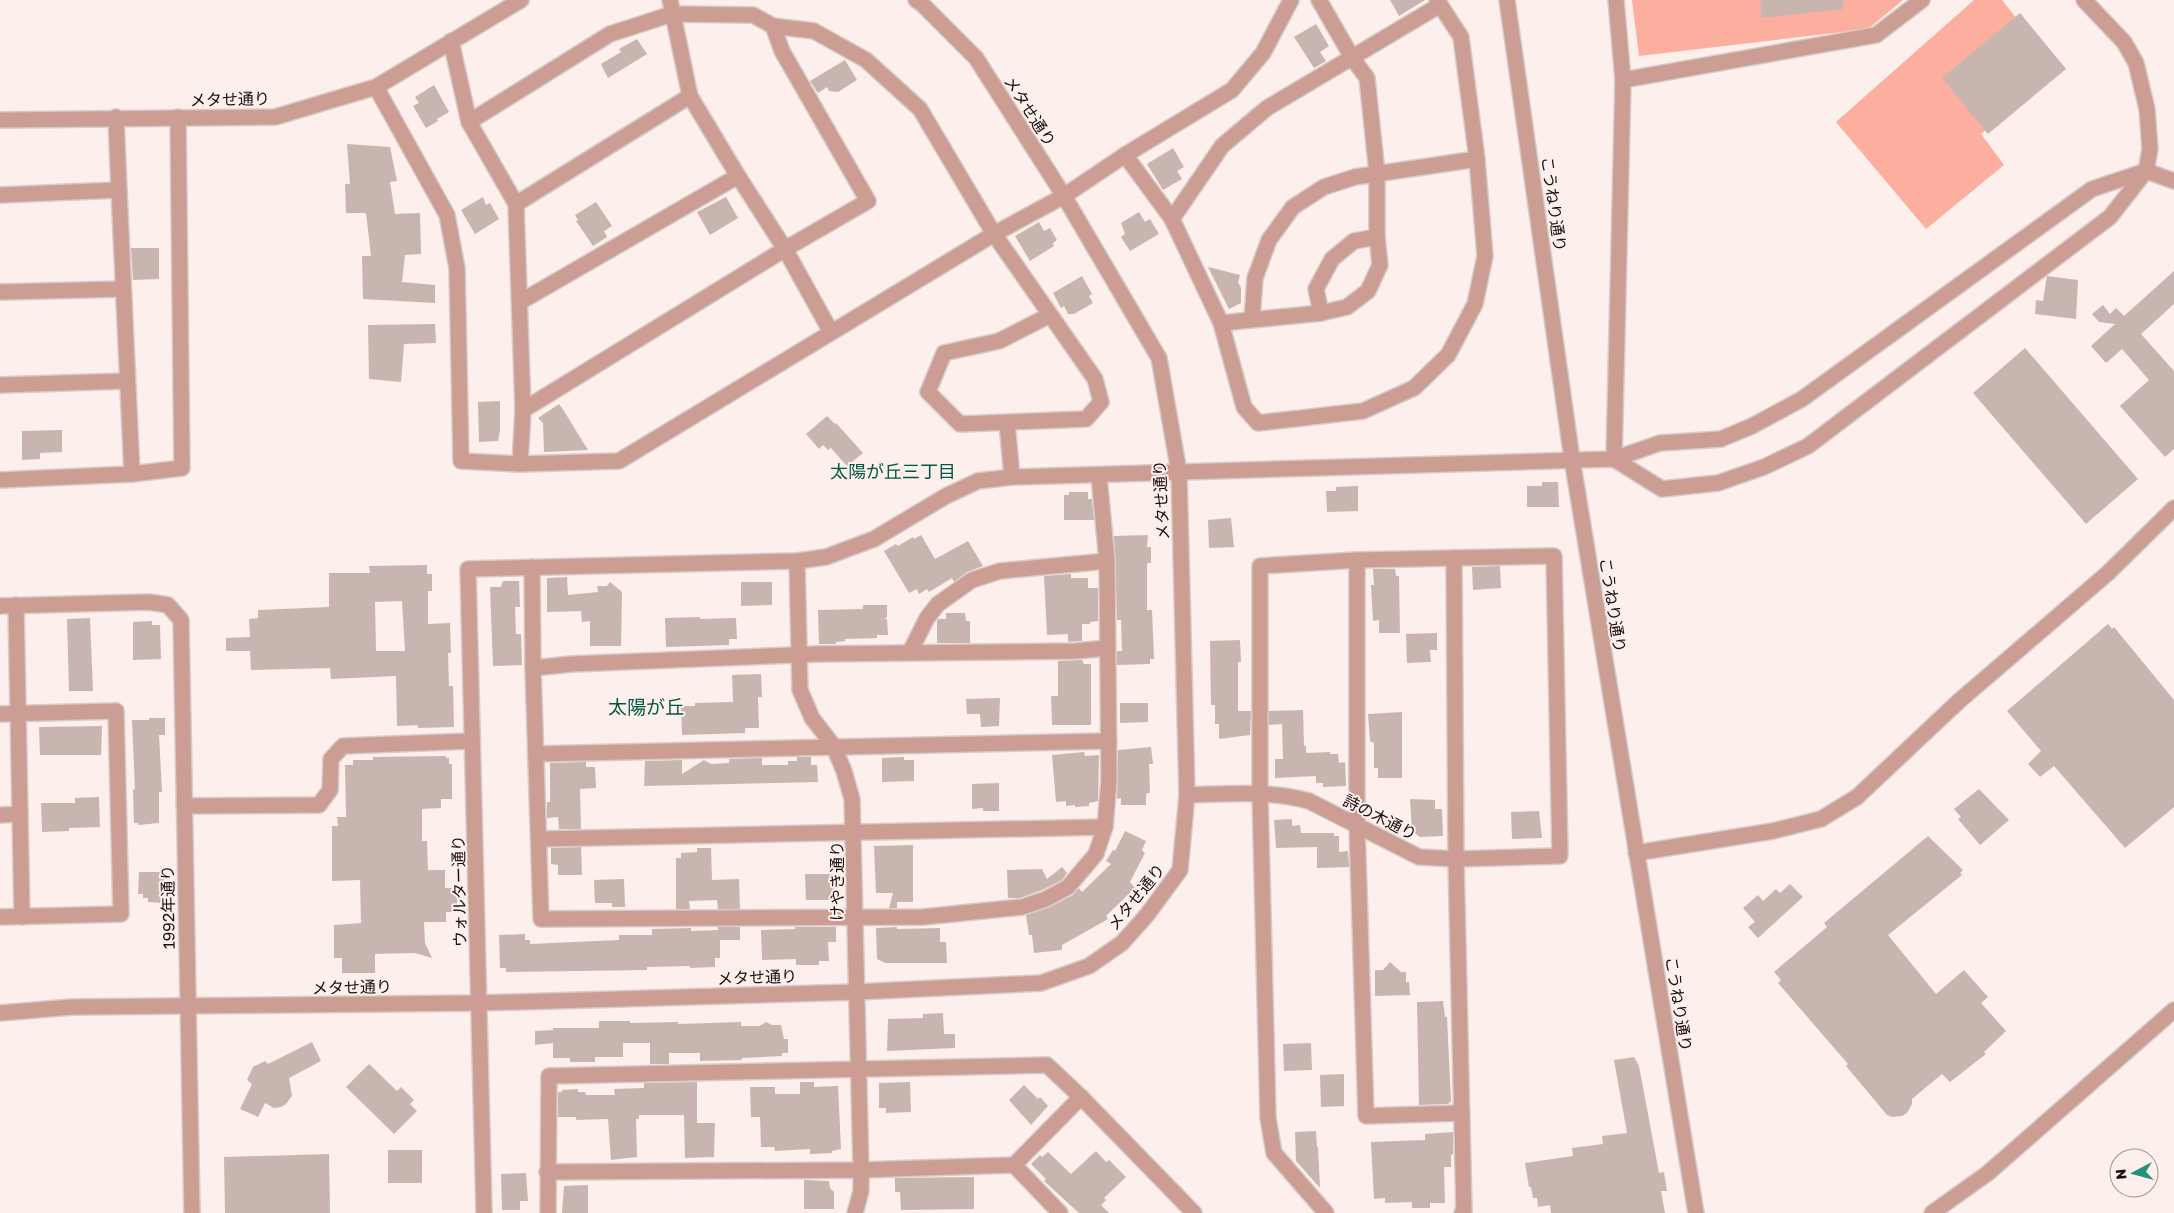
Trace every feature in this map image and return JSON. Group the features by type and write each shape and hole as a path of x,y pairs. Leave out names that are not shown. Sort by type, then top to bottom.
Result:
{"street":[{"name":"メタせ通り","path":"0,120 116,117 275,117 376,87 521,0"},
{"name":"メタせ通り","path":"0,1014 72,1008 479,1003 856,992 1041,983 1089,966 1122,943 1147,915 1180,870 1187,795 1179,472 1159,358 1064,196 976,58 916,0"},
{"path":"376,87 447,215 457,268 461,461 520,464 619,461 994,234 1064,196 1125,155 1232,90 1263,53 1291,0"},
{"path":"1221,323 1321,313 1347,307 1368,291 1380,265 1377,237 1377,173 1366,78 1319,0"},
{"name":"こうねり通り","path":"1507,0 1572,460 1696,1213"},
{"path":"1614,459 1623,80 1616,0"},
{"path":"1623,80 1876,36 1922,0"},
{"path":"1614,459 1662,489 1718,483 1764,467 1808,446 2110,217 2146,171 2150,149 2147,109 2136,63 2124,42 2084,0"},
{"path":"1125,155 1172,219 1221,323 1244,407 1258,422 1363,411 1414,388 1448,355 1475,304 1485,256 1477,159 1461,38 1438,3 1353,59 1267,108 1222,146 1172,219"},
{"path":"469,122 610,34 671,7 753,15 773,26 814,32 866,60 920,109 994,234 1095,379 1101,402 1086,418 960,424 928,392 944,352 999,340 1050,315"},
{"path":"671,7 690,96 785,250 831,332"},
{"path":"524,410 868,201 782,51 773,26"},
{"path":"451,41 469,122 516,204 524,410 520,464"},
{"path":"516,204 690,96"},
{"path":"116,117 132,474"},
{"path":"0,480 132,474 182,468 178,117"},
{"path":"1252,320 1254,278 1269,240 1293,207 1324,187 1355,177 1477,159"},
{"path":"1099,476 1107,561 1106,648 1109,780 1105,827 1096,854 1068,887 1046,899 1022,907 923,917 541,919 533,668 532,567 797,561 826,557 874,539 946,496 978,481 1012,477 1099,476 1614,459 1660,443 1721,439 1752,426 1802,399 2092,189 2146,171 2174,181"},
{"path":"520,302 738,176"},
{"path":"0,195 119,190"},
{"path":"1321,313 1316,289 1332,259 1354,241 1377,237"},
{"path":"0,292 123,289"},
{"path":"0,385 127,381"},
{"path":"1008,423 1012,477"},
{"path":"1636,853 1773,831 1821,820 1858,797 1958,701 2108,572 2174,508"},
{"name":"詩の木通り","path":"1187,795 1260,793 1292,796 1309,801 1357,824 1419,857 1456,859 1560,856 1554,556 1454,558"},
{"path":"1326,1213 1274,1153 1268,1118 1260,793 1260,566 1357,560 1454,558 1456,859 1464,1213 1462,1213"},
{"path":"1357,560 1357,824 1366,1116 1462,1113"},
{"name":"けやき通り","path":"797,561 800,690 812,718 834,747 844,771 852,799 861,1170 861,1192 855,1213"},
{"path":"910,652 927,618 938,604 972,580 1000,570 1107,561"},
{"name":"ウォルター通り","path":"484,1213 468,569 532,567"},
{"name":"1992年通り","path":"16,606 149,602 168,605 181,620 192,1213"},
{"path":"0,606 16,606 22,917"},
{"path":"533,668 582,663 799,655 1076,651 1106,648"},
{"path":"0,714 116,711 121,914 0,917"},
{"path":"184,806 319,805 330,790 331,759 343,746 472,741"},
{"path":"536,754 1109,741"},
{"path":"0,815 20,814"},
{"path":"539,839 1105,827"},
{"path":"1932,1213 1988,1173 2174,1010"},
{"path":"548,1213 549,1076 1047,1065 1081,1097 1194,1213"},
{"path":"547,1172 861,1170 1014,1164 1081,1097"},
{"path":"1014,1164 1060,1213"}],"shaded area":[{"path":"1632,0 1903,0 1868,29 1639,56"},
{"path":"1974,0 2002,0 2055,67 1981,134 2004,165 1926,229 1836,122"}],"building":[{"path":"1390,0 1425,0 1399,16"},
{"path":"1760,0 1843,0 1844,9 1762,18"},
{"path":"2020,13 2066,69 1988,134 1942,78"},
{"path":"1316,24 1329,46 1320,52 1326,61 1314,68 1294,37"},
{"path":"637,39 647,54 608,78 601,64 621,52 619,49"},
{"path":"845,60 857,80 838,92 829,91 827,87 818,93 810,81"},
{"path":"434,85 449,112 426,128 413,106 419,103 415,97"},
{"path":"347,144 390,147 397,181 390,182 395,214 420,213 421,254 405,255 402,282 435,285 435,303 363,299 362,256 371,256 366,213 346,213 345,184 350,184"},
{"path":"1173,148 1184,167 1177,171 1182,179 1163,190 1147,164"},
{"path":"483,197 486,205 490,203 499,219 475,234 461,210"},
{"path":"726,197 738,218 710,235 697,212"},
{"path":"596,202 612,226 604,231 607,237 593,246 576,221 578,220 575,215"},
{"path":"1139,212 1145,222 1150,219 1159,234 1130,251 1121,237 1125,234 1121,223"},
{"path":"1039,222 1044,231 1050,228 1057,240 1053,243 1054,246 1030,261 1015,236"},
{"path":"131,248 159,248 159,279 133,280"},
{"path":"1208,267 1240,275 1238,282 1241,288 1241,303 1229,309"},
{"path":"2174,271 2174,304 2141,334 2174,371 2174,449 2165,457 2120,406 2149,380 2122,349 2106,363 2091,346 2115,324 2099,322 2092,314 2103,305 2110,314 2116,308 2124,316"},
{"path":"1082,276 1092,294 1089,296 1093,303 1074,314 1068,314 1064,306 1061,308 1053,293"},
{"path":"2047,276 2078,280 2076,319 2035,314 2036,300 2043,301"},
{"path":"435,324 436,343 404,344 401,382 369,379 368,325"},
{"path":"2025,348 2138,479 2086,524 1973,393"},
{"path":"500,401 498,441 479,442 478,402"},
{"path":"559,404 588,450 544,452 543,423 538,418"},
{"path":"827,416 836,423 863,453 847,466 831,448 828,450 823,445 819,449 806,434"},
{"path":"62,430 62,452 40,453 40,459 22,460 22,431"},
{"path":"1542,482 1558,482 1559,507 1527,507 1527,486 1542,486"},
{"path":"1358,486 1358,511 1327,512 1326,491 1336,491 1336,487"},
{"path":"1069,492 1088,492 1088,499 1092,499 1094,520 1064,520 1064,495 1069,495"},
{"path":"1231,518 1234,547 1209,548 1208,520"},
{"path":"921,535 935,559 968,541 983,566 967,572 954,582 952,578 929,592 927,589 919,594 917,589 909,593 884,551 896,544 898,546 913,537 914,539"},
{"path":"1148,535 1147,547 1151,547 1151,563 1147,563 1147,610 1152,610 1154,659 1150,659 1150,664 1117,665 1117,651 1122,651 1121,620 1117,620 1114,536"},
{"path":"427,565 427,574 432,574 432,591 428,591 428,624 450,623 451,653 448,653 449,686 453,686 454,727 418,728 417,725 397,726 396,676 331,679 330,668 251,670 250,651 226,651 226,638 250,637 249,619 258,618 258,610 329,607 329,573 370,573 369,566","holes":["402,601 405,651 376,651 375,602"]},
{"path":"1500,566 1501,588 1473,590 1472,567"},
{"path":"1373,569 1395,569 1396,576 1399,576 1400,633 1379,633 1379,620 1373,621 1371,585 1374,585"},
{"path":"1071,574 1071,578 1088,578 1088,588 1098,588 1098,621 1082,624 1082,641 1068,642 1068,634 1047,635 1044,576"},
{"path":"567,577 568,595 598,592 597,586 607,586 610,582 622,592 621,646 590,646 590,621 582,622 581,611 547,612 547,578"},
{"path":"503,581 519,581 520,607 515,607 516,634 521,634 522,665 493,666 490,587 501,587"},
{"path":"741,582 772,582 772,605 741,606"},
{"path":"863,605 887,605 887,617 884,619 887,619 888,635 877,635 877,638 845,639 845,641 836,642 836,644 819,644 818,610 863,609"},
{"path":"946,613 965,613 966,621 970,621 970,643 937,643 937,621 938,619 946,619"},
{"path":"700,617 700,619 736,618 737,639 729,639 729,645 666,647 665,618"},
{"path":"90,618 93,691 69,691 67,619"},
{"path":"152,621 152,625 160,625 161,659 133,660 133,622"},
{"path":"2108,624 2112,629 2114,627 2174,700 2174,807 2125,848 2054,766 2040,777 2028,764 2041,751 2007,711"},
{"path":"1437,633 1437,650 1430,650 1431,662 1407,663 1406,634"},
{"path":"1240,640 1241,662 1238,662 1238,711 1251,711 1250,735 1219,739 1219,724 1215,724 1215,705 1211,705 1210,641"},
{"path":"1082,660 1084,664 1091,664 1091,725 1052,725 1051,696 1058,696 1058,661"},
{"path":"761,674 762,697 758,697 759,728 745,728 745,733 682,735 681,706 695,706 695,703 733,702 732,675"},
{"path":"1000,698 999,726 981,727 980,714 967,714 966,699"},
{"path":"1120,703 1148,703 1148,722 1120,723"},
{"path":"1303,710 1304,746 1306,746 1306,753 1330,752 1330,754 1338,754 1339,763 1345,762 1346,786 1323,787 1323,783 1316,783 1316,776 1275,778 1275,759 1283,759 1282,724 1269,725 1269,711"},
{"path":"1402,712 1402,778 1378,778 1378,768 1374,768 1374,743 1370,741 1368,714"},
{"path":"149,718 165,718 165,735 159,735 162,792 159,792 159,823 138,825 138,823 134,823 133,790 135,789 132,720 149,720"},
{"path":"102,726 101,755 40,755 39,727"},
{"path":"1151,747 1153,764 1149,764 1150,793 1147,793 1146,796 1146,805 1121,805 1121,798 1117,799 1118,750"},
{"path":"1084,752 1085,756 1099,755 1098,801 1089,803 1089,806 1075,807 1075,805 1066,806 1066,801 1056,802 1052,755"},
{"path":"446,756 446,758 449,758 449,764 452,764 452,799 441,799 441,808 422,809 422,841 427,841 428,870 445,870 445,888 457,888 457,912 446,912 446,922 424,922 425,943 432,958 415,953 375,954 375,973 342,973 342,958 334,958 334,925 361,923 360,880 332,881 332,826 338,826 337,817 346,817 345,765 353,765 353,760 373,760 373,757"},
{"path":"797,757 811,757 811,765 817,765 818,782 644,786 645,761 682,760 682,774 704,760 711,764 729,763 729,759 762,758 762,765 788,765 788,761 797,761"},
{"path":"904,757 904,760 914,760 914,781 882,782 882,758"},
{"path":"586,762 586,767 595,767 596,788 580,789 581,829 559,829 558,817 547,818 547,802 550,802 550,763"},
{"path":"999,783 999,811 983,811 983,808 972,809 972,784"},
{"path":"1979,789 2009,820 1980,845 1958,819 1961,817 1954,809"},
{"path":"99,797 100,827 69,828 69,831 42,832 41,803 75,803 75,798"},
{"path":"1410,799 1435,800 1435,809 1442,809 1443,836 1420,837 1412,831"},
{"path":"1539,811 1542,838 1512,839 1511,812"},
{"path":"1292,819 1292,826 1300,825 1301,833 1334,833 1334,836 1339,836 1339,852 1348,851 1349,867 1317,868 1317,847 1276,848 1274,820"},
{"path":"1125,831 1146,841 1142,850 1145,853 1130,882 1135,888 1106,916 1108,919 1062,945 1062,950 1034,953 1032,935 1029,935 1026,915 1050,907 1073,895 1079,888 1082,892 1111,864 1106,861 1113,850 1115,851"},
{"path":"1928,836 1963,870 1960,873 1962,875 1888,935 1936,994 1964,970 1988,997 1981,1003 2006,1031 1984,1052 1986,1054 1950,1082 1942,1074 1912,1099 1912,1104 1907,1113 1902,1116 1892,1117 1887,1115 1846,1066 1848,1064 1778,983 1781,980 1774,972 1827,927 1824,923"},
{"path":"913,845 913,902 897,902 897,908 889,908 893,893 876,893 874,846"},
{"path":"581,847 582,875 558,875 558,865 551,864 551,848"},
{"path":"697,848 711,848 712,880 739,879 740,909 718,909 717,900 689,901 690,909 676,909 676,858 681,858 681,853 697,852"},
{"path":"1062,867 1067,873 1062,880 1020,898 1008,898 1007,870 1042,869 1047,879"},
{"path":"139,872 164,872 162,903 148,902 148,898 143,898 143,894 138,894"},
{"path":"805,874 833,874 834,900 806,900"},
{"path":"624,879 625,907 612,907 612,903 595,903 594,880"},
{"path":"1790,884 1803,897 1758,938 1748,927 1755,922 1743,908 1758,895 1763,901 1776,889 1780,893"},
{"path":"718,927 740,927 740,940 720,940 720,958 715,958 715,967 647,967 647,970 506,972 506,968 500,968 499,935 525,934 525,940 530,940 530,944 619,940 619,935 652,935 652,929 691,928 691,931 718,930"},
{"path":"795,927 836,927 836,942 828,942 829,961 819,961 819,965 796,965 796,959 762,960 761,930 795,929"},
{"path":"897,927 897,929 940,928 940,942 946,942 947,963 885,963 877,959 876,928"},
{"path":"1390,962 1401,972 1406,972 1406,982 1409,982 1410,995 1375,996 1375,970 1383,970"},
{"path":"1443,1001 1445,1017 1447,1017 1451,1101 1448,1104 1419,1105 1417,1002"},
{"path":"943,1013 944,1034 955,1034 955,1048 887,1051 888,1019 923,1018 923,1014"},
{"path":"599,1021 630,1021 630,1023 678,1022 678,1024 741,1022 741,1026 759,1026 766,1022 772,1025 781,1025 784,1039 788,1039 788,1053 782,1053 782,1056 742,1058 742,1060 700,1061 700,1053 669,1053 669,1064 650,1064 650,1043 623,1043 623,1057 595,1057 595,1062 570,1062 570,1058 553,1058 553,1043 535,1045 535,1031 553,1030 553,1028 599,1028"},
{"path":"312,1042 321,1061 289,1078 292,1096 286,1104 274,1108 265,1103 258,1117 240,1109 252,1084 247,1080 253,1067 265,1061 268,1064"},
{"path":"1311,1043 1312,1070 1284,1071 1283,1044"},
{"path":"1634,1057 1639,1066 1659,1173 1664,1172 1667,1191 1661,1191 1665,1213 1551,1213 1550,1205 1538,1207 1537,1198 1533,1198 1531,1187 1529,1187 1525,1163 1573,1156 1572,1148 1603,1144 1602,1136 1627,1133 1614,1060"},
{"path":"369,1064 397,1091 401,1087 414,1100 410,1104 417,1111 394,1134 346,1087"},
{"path":"1344,1074 1344,1106 1321,1107 1320,1075"},
{"path":"697,1082 697,1123 715,1123 714,1157 685,1158 684,1115 639,1115 639,1119 636,1119 637,1157 611,1160 608,1119 576,1120 576,1117 558,1117 558,1092 562,1092 562,1090 578,1089 578,1092 585,1092 586,1095 615,1095 614,1089 644,1088 644,1083"},
{"path":"800,1082 814,1082 814,1087 838,1086 841,1149 832,1151 832,1153 810,1154 810,1149 775,1151 774,1147 761,1147 760,1117 751,1117 750,1087 775,1087 775,1094 800,1094"},
{"path":"910,1082 911,1112 886,1113 886,1108 879,1108 879,1083"},
{"path":"1024,1085 1038,1099 1040,1097 1048,1106 1031,1125 1009,1100"},
{"path":"1316,1131 1320,1188 1296,1161 1295,1132"},
{"path":"1453,1132 1451,1167 1444,1167 1445,1203 1430,1203 1430,1208 1412,1208 1412,1202 1385,1203 1385,1198 1374,1199 1371,1142 1425,1140 1425,1134"},
{"path":"388,1150 422,1150 422,1183 388,1183"},
{"path":"1096,1151 1106,1162 1109,1160 1126,1177 1104,1198 1106,1200 1101,1205 1109,1213 1079,1213 1044,1181 1046,1179 1031,1164 1040,1155 1042,1157 1048,1152 1071,1174"},
{"path":"329,1154 330,1213 225,1213 224,1157"},
{"path":"526,1173 528,1201 520,1201 520,1210 502,1210 501,1174"},
{"path":"974,1177 974,1209 901,1210 900,1192 895,1192 895,1178"},
{"path":"804,1180 829,1181 830,1188 834,1192 834,1209 804,1209"},
{"path":"588,1185 588,1213 562,1213 564,1186"}],"district":[{"name":"太陽が丘三丁目","path":"893,472"},
{"name":"太陽が丘","path":"646,707"}]}
